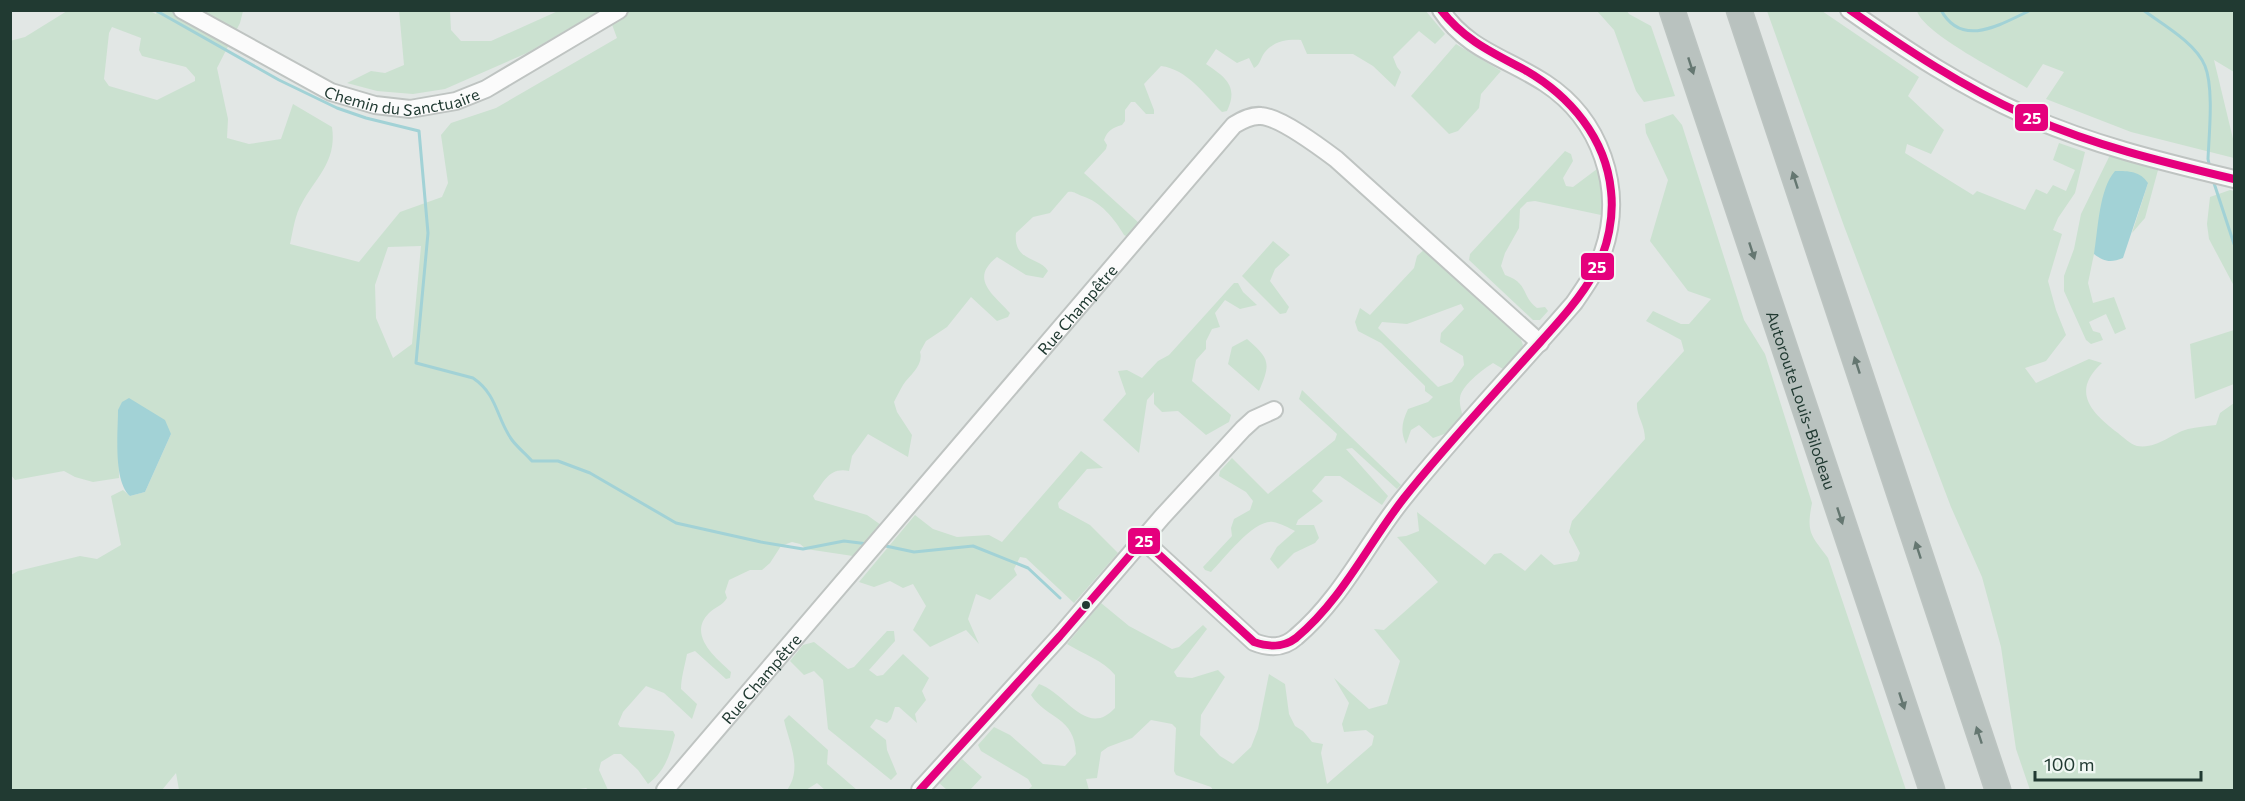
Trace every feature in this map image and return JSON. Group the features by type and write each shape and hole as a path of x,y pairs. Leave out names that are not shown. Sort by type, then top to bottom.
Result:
{"highway":[{"name":"Autoroute Louis-Bilodeau","path":"1672,10 1932,790"},
{"path":"1739,10 1998,790"}],"street":[{"name":"Chemin du Sanctuaire","path":"182,10 332,92 375,105 410,109 456,101 486,89 619,10"},
{"path":"1143,540 1254,642 1266,646 1286,645 1295,639 1333,598 1401,501 1581,293 1603,253 1609,230 1611,206 1611,189 1604,158 1590,129 1565,98 1533,76 1470,42 1453,28 1441,10"},
{"path":"1849,10 1942,72 2026,116 2094,142 2235,179"},
{"name":"Rue Champêtre","path":"667,790 1234,125 1242,120 1262,116 1271,118 1316,144 1336,159 1540,343"},
{"path":"920,790 1243,429 1254,419 1274,410"}],"green space":[{"path":"148,10 156,14 158,10 243,11 240,23 217,68 228,119 227,138 249,144 281,139 293,104 332,127 333,139 329,159 300,207 290,244 359,262 400,212 442,197 448,183 441,135 451,123 496,108 617,38 607,11 1425,10 1445,34 1435,44 1419,31 1393,57 1401,72 1395,87 1373,66 1353,54 1307,54 1301,40 1286,40 1273,45 1254,68 1249,58 1237,63 1216,49 1206,64 1224,78 1231,89 1227,111 1222,112 1187,77 1161,66 1144,84 1154,114 1146,114 1135,102 1131,102 1125,110 1125,121 1109,132 1104,140 1107,145 1106,149 1084,173 1139,223 1128,237 1101,206 1073,192 1068,192 1050,213 1033,217 1016,233 1016,242 1023,254 1048,271 1043,278 1026,275 997,257 989,265 984,279 991,293 1010,313 1008,317 997,321 971,297 947,327 926,341 920,352 921,357 916,370 903,385 894,402 897,412 912,435 908,457 868,434 852,456 849,471 842,470 832,473 813,496 815,500 867,515 881,525 853,556 806,549 792,542 781,546 770,563 762,570 750,570 729,580 725,592 727,598 709,613 703,621 701,630 706,646 731,672 730,678 726,679 695,651 687,654 681,689 697,704 692,719 664,693 646,686 623,712 618,724 620,727 673,731 675,735 666,762 659,774 648,784 638,770 621,754 614,754 601,762 599,770 608,790 586,788 573,790 179,790 176,773 162,790 11,790 11,575 18,571 80,556 97,559 121,545 111,496 123,490 130,496 145,492 171,434 118,410 119,478 93,482 64,471 15,480 11,475 10,41 25,37 67,11","holes":["112,27 141,38 139,50 142,56 186,67 195,77 195,81 157,100 109,86 104,79 109,33","421,246 412,344 393,358 376,318 375,285 388,247"]},
{"path":"399,10 450,11 451,30 461,41 491,41 558,11 599,11 527,53 445,89 413,94 377,91 347,83 371,71 385,73 404,65"},
{"path":"1597,11 1627,11 1651,26 1675,96 1644,102 1636,91 1614,30"},
{"path":"1767,11 1822,11 1919,77 1908,96 1944,130 1931,154 1907,144 1905,153 1973,195 1977,191 2025,210 2036,189 2047,194 2053,185 2066,191 2075,170 2053,160 2059,143 2085,152 2075,193 2058,218 2053,230 2062,234 2048,281 2066,335 2046,361 2025,368 2036,383 2089,359 2102,363 2087,383 2088,401 2100,418 2137,446 2158,443 2188,429 2216,425 2220,413 2234,403 2234,790 2030,790 2016,749 2001,647 1982,577 1951,507 1844,226"},
{"path":"1917,11 2234,11 2234,72 2214,60 2234,143 2234,158 2131,132 2046,99 2064,72 2043,64 2027,88 1949,42 1934,31"},
{"path":"1456,44 1501,71 1481,94 1479,108 1458,131 1449,134 1411,96"},
{"path":"1673,114 1682,125 1744,320 1765,354 1812,503 1811,533 1828,558 1906,790 1213,790 1211,787 1176,775 1174,771 1176,728 1172,724 1151,720 1132,738 1101,752 1097,778 1086,779 1089,790 1028,790 1032,786 1028,779 981,751 978,745 994,727 1010,735 1043,764 1065,766 1076,754 1071,732 1031,695 1039,684 1086,716 1095,718 1105,716 1115,708 1115,675 1099,661 1067,644 1101,603 1129,626 1172,649 1179,647 1203,625 1207,629 1174,672 1177,677 1192,678 1218,670 1225,677 1201,715 1200,735 1220,756 1233,764 1251,747 1258,729 1269,674 1285,684 1289,714 1295,726 1303,731 1312,742 1323,744 1321,753 1327,784 1372,745 1374,736 1366,730 1344,732 1342,724 1349,703 1334,678 1369,709 1387,704 1400,661 1374,629 1384,630 1438,582 1397,537 1419,531 1417,512 1485,565 1494,554 1501,553 1525,571 1541,554 1554,565 1577,561 1580,553 1569,532 1572,521 1645,439 1637,403 1684,351 1681,340 1646,321 1653,311 1681,324 1689,324 1711,299 1688,291 1650,241 1668,180 1646,133 1645,124"},
{"path":"1565,151 1571,154 1573,161 1563,178 1566,186 1573,187 1597,169 1603,192 1601,215 1535,201 1527,202 1520,209 1519,228 1505,253 1501,266 1505,275 1518,282 1537,308 1545,307 1548,311 1540,320 1533,320 1469,260 1470,254"},
{"path":"2110,155 2158,170 2145,218 2132,233 2148,183 2094,254 2088,283 2093,303 2114,297 2126,329 2115,334 2106,314 2089,322 2093,331 2100,333 2103,340 2091,344 2086,340 2064,291 2064,276 2074,249 2081,214"},
{"path":"2230,190 2234,191 2234,286 2209,239 2207,224 2210,197"},
{"path":"1273,241 1290,255 1275,269 1270,281 1289,307 1286,313 1280,314 1242,276"},
{"path":"1426,248 1520,337 1523,345 1516,357 1503,369 1493,363 1468,383 1460,398 1463,418 1450,432 1433,438 1419,425 1411,430 1406,444 1403,426 1408,409 1428,402 1433,397 1425,391 1425,386 1381,343 1358,331 1355,322 1360,308 1370,315 1414,268 1417,256","holes":["1461,304 1464,309 1441,333 1440,342 1463,356 1464,365 1452,382 1438,387 1378,328 1382,322 1407,324"]},
{"path":"1234,283 1238,283 1243,292 1257,305 1240,309 1225,300 1215,313 1220,327 1212,329 1206,341 1206,349 1196,360 1192,381 1231,415 1229,422 1206,435 1178,411 1162,412 1154,404 1154,392 1147,400 1139,453 1103,420 1126,394 1118,371 1127,370 1142,378 1158,361 1169,355"},
{"path":"2234,330 2234,384 2195,399 2190,344"},
{"path":"1247,339 1266,362 1267,368 1259,391 1228,364 1232,347"},
{"path":"1302,390 1401,485 1397,489 1352,448 1346,449 1388,496 1382,505 1340,476 1325,476 1312,491 1323,501 1298,520 1296,525 1314,525 1319,538 1315,543 1294,553 1278,569 1270,559 1277,547 1295,531 1273,522 1265,523 1248,533 1211,572 1205,570 1203,567 1232,536 1231,528 1234,519 1250,510 1253,501 1246,492 1219,476 1220,471 1232,458 1268,494 1335,440 1337,434 1299,399"},
{"path":"1081,451 1103,468 1087,469 1058,503 1059,508 1090,525 1118,553 1074,603 1026,558 1020,557 1014,569 1017,575 990,600 976,594 968,619 979,644 966,630 930,647 913,630 926,606 913,584 903,588 890,581 874,587 859,582 915,515 933,529 957,537 989,535 1002,542"},
{"path":"887,631 894,631 895,641 869,670 877,676 883,675 903,654 929,678 922,691 926,700 915,714 917,723 899,707 895,707 887,723 876,719 870,727 886,740 887,750 897,774 891,780 828,729 823,680 814,671 804,675 790,661 803,645 814,642 848,669 854,667"},
{"path":"789,715 828,750 827,764 857,790 825,790 817,783 806,790 787,790 794,773 793,755 784,720"},
{"path":"962,759 982,777 970,790 947,790 939,783"}],"water":[{"path":"2115,171 2138,174 2148,183 2123,258 2108,261 2094,254 2102,199"},
{"path":"129,398 165,420 171,434 145,492 130,496 121,479 117,443 118,410 122,402"}],"waterway":[{"path":"155,10 279,80 337,108 419,131 428,233 416,363 473,378 492,399 512,440 532,461 558,461 590,473 676,523 803,549 844,541 868,544"},
{"path":"1941,10 1950,22 1971,31 1995,26 2031,10"},
{"path":"2143,10 2186,42 2201,58 2205,66 2210,99 2208,159 2210,168"},
{"path":"2213,180 2234,244"},
{"path":"881,545 914,552 973,546 1028,568 1060,598"}],"transit line":[{"name":"25","path":"920,790 1060,636 1143,540 1254,642 1276,646 1286,644 1296,638 1327,607 1341,589 1418,480 1581,294 1596,270 1604,251 1612,211 1608,172 1602,153 1583,120 1557,92 1525,70 1469,38 1441,10"},
{"name":"25","path":"1850,10 1935,67 2025,115 2102,144 2234,179"}]}
